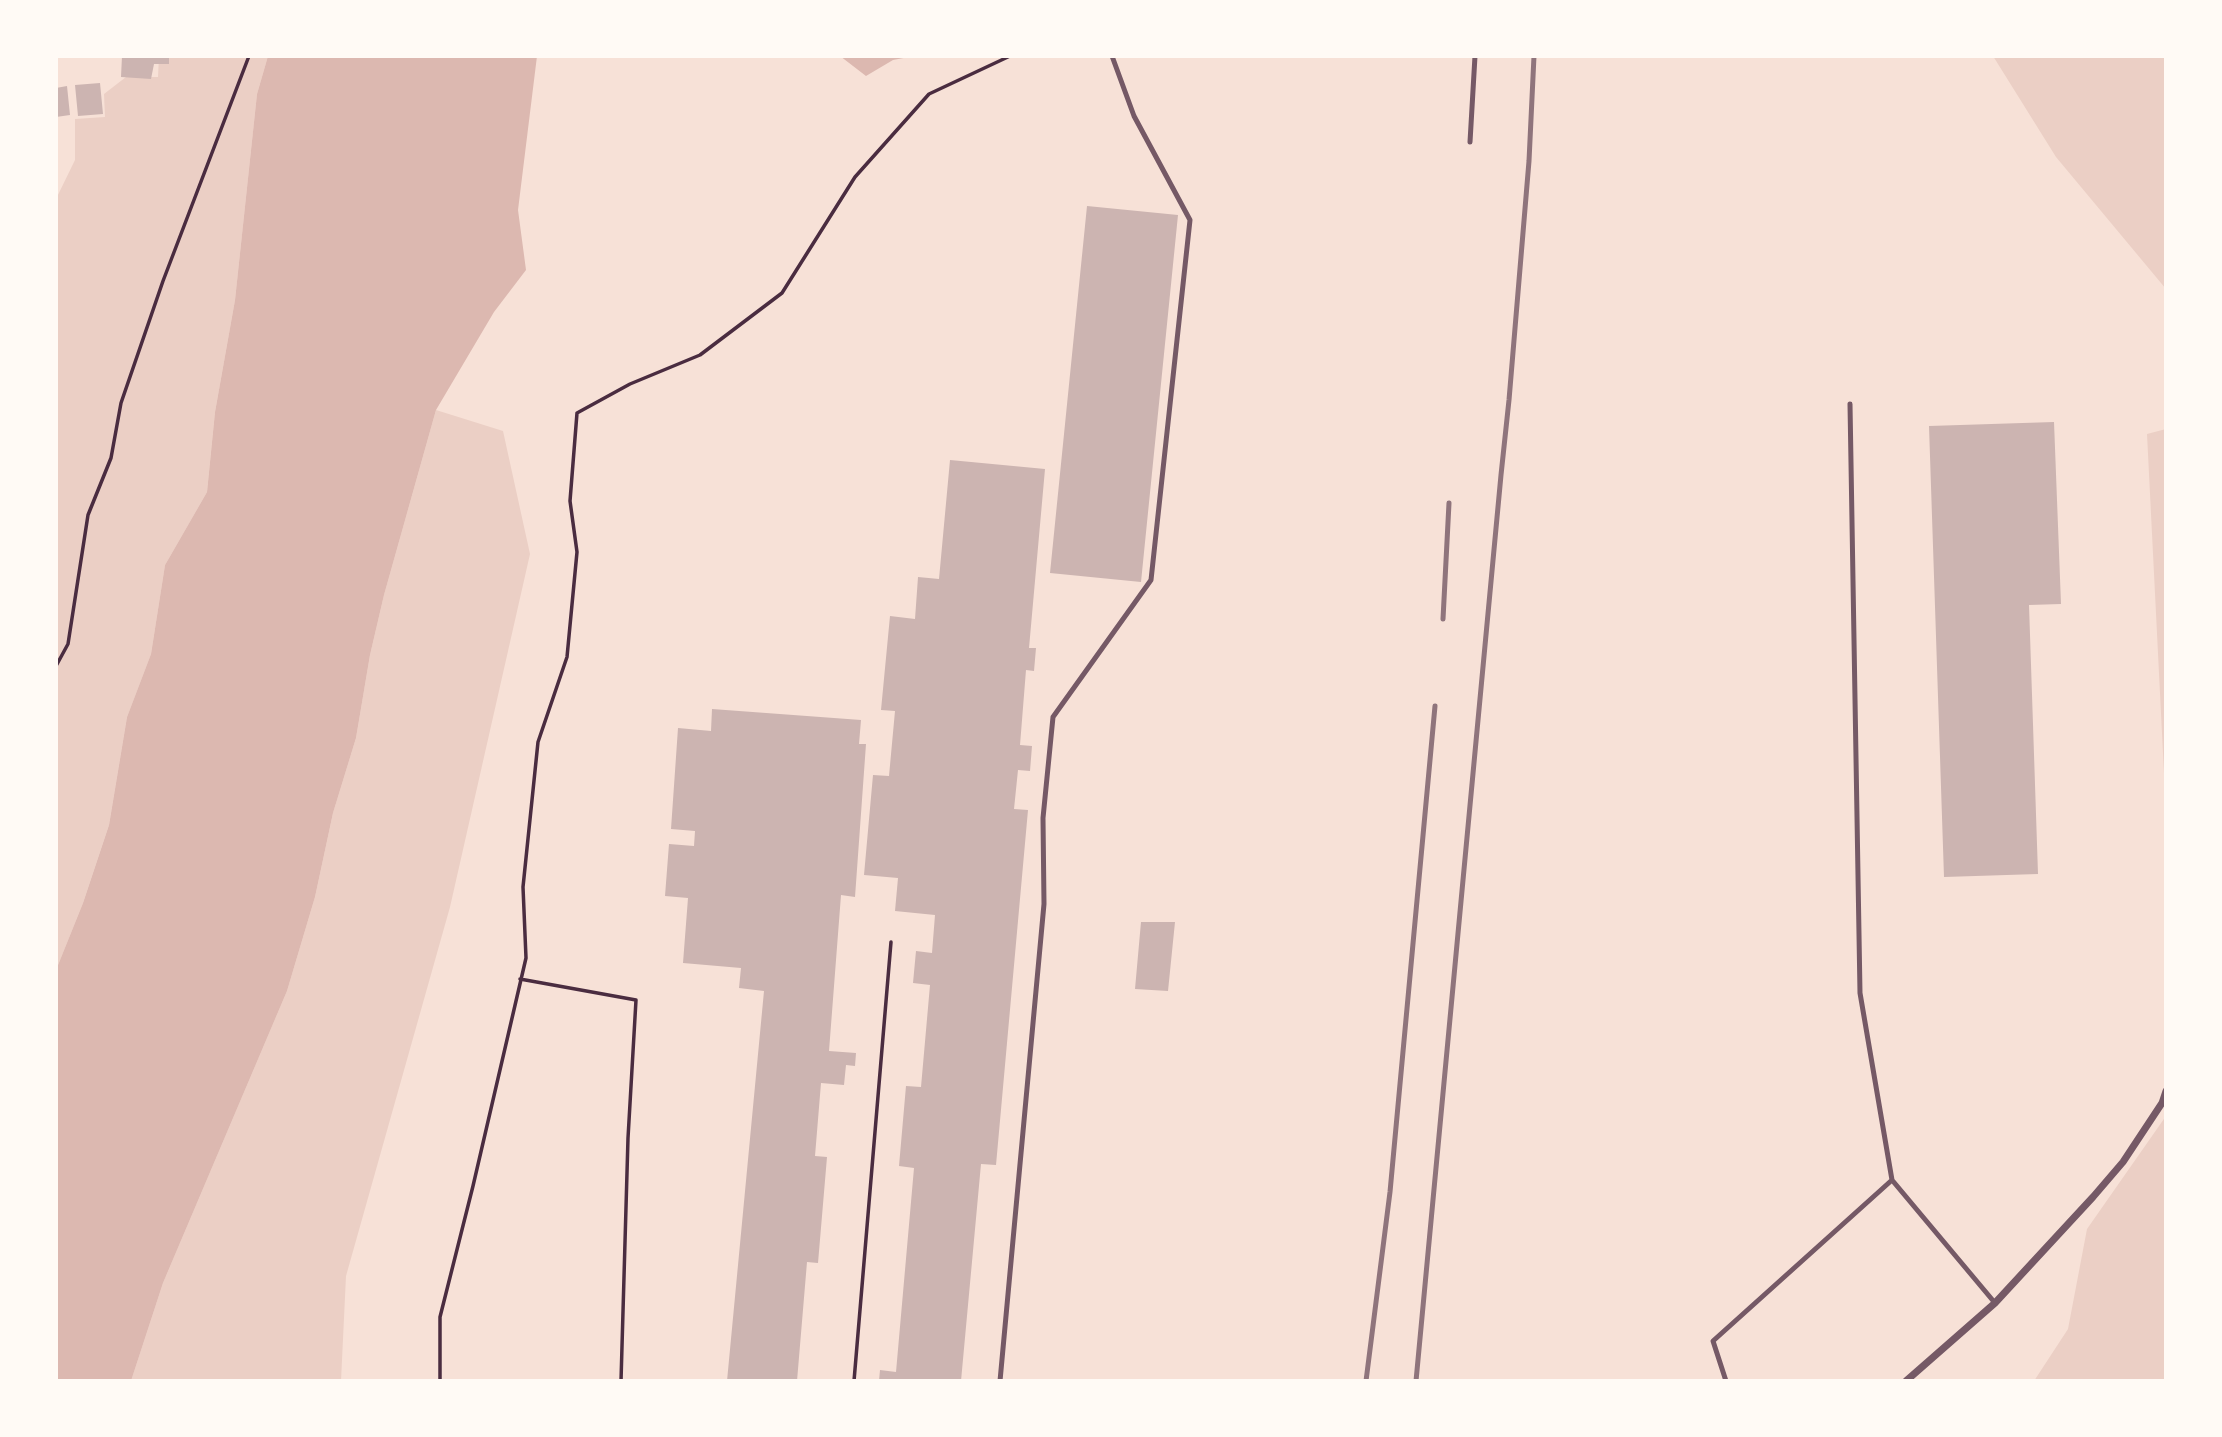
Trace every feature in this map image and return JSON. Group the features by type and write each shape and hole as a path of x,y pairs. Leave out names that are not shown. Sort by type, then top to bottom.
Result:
{"street":[{"path":"1906,1381 1995,1303 2123,1162 2162,1103 2166,1091"}],"lane":[{"path":"1000,1381 1044,904 1043,818 1053,718 1151,580 1190,219 1134,116 1112,56"},
{"path":"1470,142 1475,56"},
{"path":"1850,404 1860,993 1892,1180 1995,1303"},
{"path":"1726,1381 1713,1341 1892,1180"}],"path":[{"path":"56,666 68,644 88,515 111,458 121,403 163,281 249,56"},
{"path":"440,1381 440,1317 474,1186 526,958 523,887 538,742 567,657 577,552 570,501 578,413 630,384 700,355 782,293 855,177 929,94 1010,56"},
{"path":"854,1381 891,942"},
{"path":"520,979 636,1000 628,1138 621,1381"}],"shaded area":[{"path":"159,56 268,56 257,94 235,300 215,412 207,492 165,565 151,654 127,717 109,825 83,903 56,970 56,199 75,160 75,119 105,117 104,94 126,77 158,77"},
{"path":"268,56 537,56 518,210 526,270 494,312 436,410 384,595 370,655 356,738 333,813 315,897 287,991 163,1283 131,1381 56,1381 56,970 83,903 109,825 127,717 151,654 165,565 207,492 215,412 235,300 257,94"},
{"path":"840,56 914,56 893,60 866,76"},
{"path":"1993,56 2166,56 2166,289 2056,157"},
{"path":"436,410 503,431 530,554 450,907 346,1276 341,1381 131,1381 163,1283 287,991 315,897 333,813 356,738 370,655 384,595"},
{"path":"2166,429 2166,813 2147,434"},
{"path":"2166,1116 2166,1381 2034,1381 2068,1329 2087,1229"}],"building":[{"path":"122,56 169,56 169,64 154,64 151,79 121,77"},
{"path":"100,83 103,114 78,116 75,85"},
{"path":"67,86 70,115 56,117 56,88"},
{"path":"1087,206 1178,215 1141,582 1050,573"},
{"path":"2054,422 2061,604 2029,605 2038,874 1944,877 1929,426"},
{"path":"950,460 1045,469 1029,648 1036,648 1034,671 1026,670 1020,745 1032,746 1030,771 1018,770 1014,809 1028,810 996,1165 981,1164 961,1381 879,1381 880,1370 896,1372 914,1168 899,1166 906,1086 921,1087 930,985 913,983 916,951 932,953 935,915 895,911 898,878 864,875 873,775 889,776 895,711 881,710 890,616 915,619 918,577 939,579"},
{"path":"712,709 861,720 859,744 866,744 855,897 841,895 829,1051 856,1053 855,1066 846,1065 844,1085 821,1083 815,1156 827,1157 818,1263 807,1262 797,1381 727,1381 764,991 739,988 741,968 683,963 688,898 665,896 669,844 694,846 695,831 671,829 678,728 711,731"},
{"path":"1141,922 1175,922 1168,991 1135,989"}],"railway":[{"path":"1416,1381 1509,400 1529,161 1534,56"},
{"path":"1443,619 1449,503"},
{"path":"1366,1381 1390,1192 1435,706"}]}
